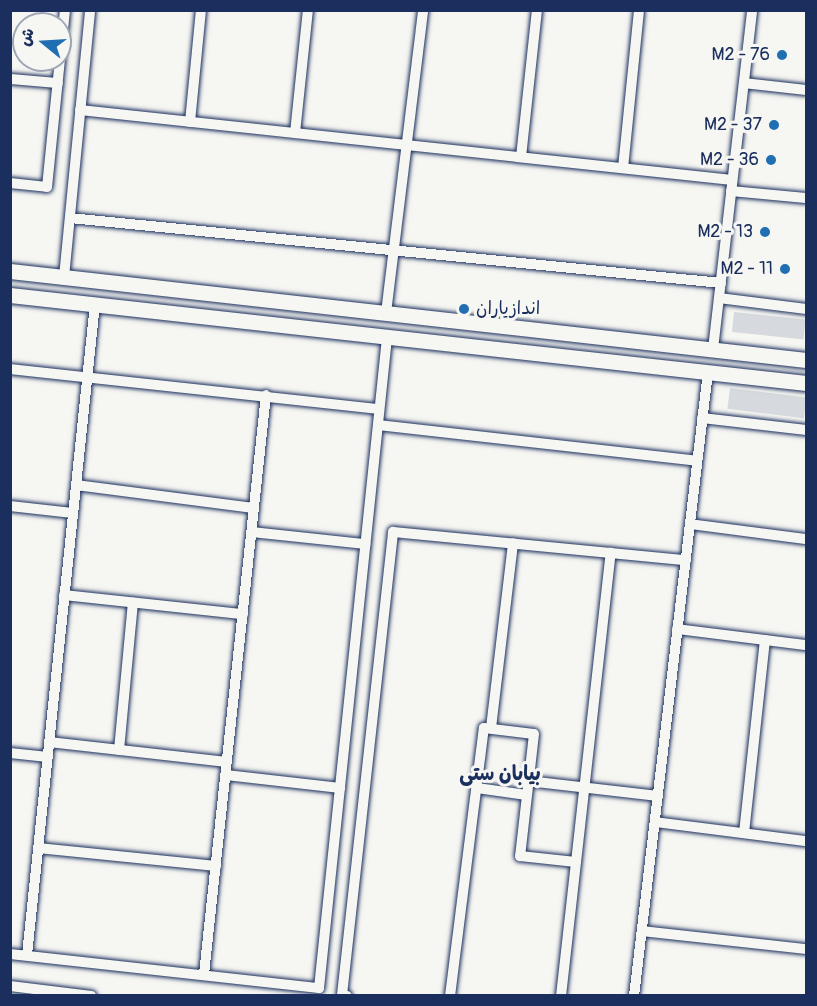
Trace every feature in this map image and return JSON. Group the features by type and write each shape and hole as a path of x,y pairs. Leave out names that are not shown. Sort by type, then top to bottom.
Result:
{"street":[{"path":"10,183 47,187 65,10"},
{"path":"63,277 90,10"},
{"path":"190,122 201,10"},
{"path":"295,133 308,10"},
{"path":"386,313 423,10"},
{"path":"521,157 537,10"},
{"path":"623,168 639,10"},
{"path":"713,349 752,10"},
{"path":"10,79 58,83"},
{"path":"744,83 807,90"},
{"path":"80,110 623,168 807,198"},
{"path":"70,218 721,283"},
{"path":"10,272 807,360"},
{"path":"10,295 807,383"},
{"path":"240,320 244,297"},
{"path":"719,298 807,309"},
{"path":"27,956 95,304"},
{"path":"10,954 319,988 387,338"},
{"path":"10,369 379,408"},
{"path":"634,996 708,372"},
{"path":"204,974 266,395"},
{"path":"702,418 807,430"},
{"path":"378,425 697,461"},
{"path":"76,485 254,508"},
{"path":"10,506 73,513"},
{"path":"690,524 807,539"},
{"path":"252,532 365,544"},
{"path":"347,996 342,995 393,532 686,560"},
{"path":"491,729 513,543"},
{"path":"561,996 611,553"},
{"path":"64,595 243,614"},
{"path":"118,750 133,603"},
{"path":"677,630 807,645"},
{"path":"744,833 765,640"},
{"path":"450,996 484,728 534,734 520,856 576,862"},
{"path":"49,742 227,762"},
{"path":"10,753 48,756"},
{"path":"226,775 340,788"},
{"path":"528,781 658,796"},
{"path":"477,788 527,795"},
{"path":"655,822 807,841"},
{"path":"38,848 216,866"},
{"path":"642,931 807,949"},
{"path":"10,986 91,996"}],"shaded area":[{"path":"734,312 806,320 804,339 732,332"},
{"path":"730,388 806,397 804,418 727,409"}],"place":[{"name":"M2 - 76","path":"782,55"},
{"name":"M2 - 37","path":"774,125"},
{"name":"M2 - 36","path":"771,160"},
{"name":"M2 - 13","path":"765,232"},
{"name":"M2 - 11","path":"785,269"},
{"name":"اندازياران","path":"464,309"}],"district":[{"name":"بیابان ستی","path":"500,773"}]}
